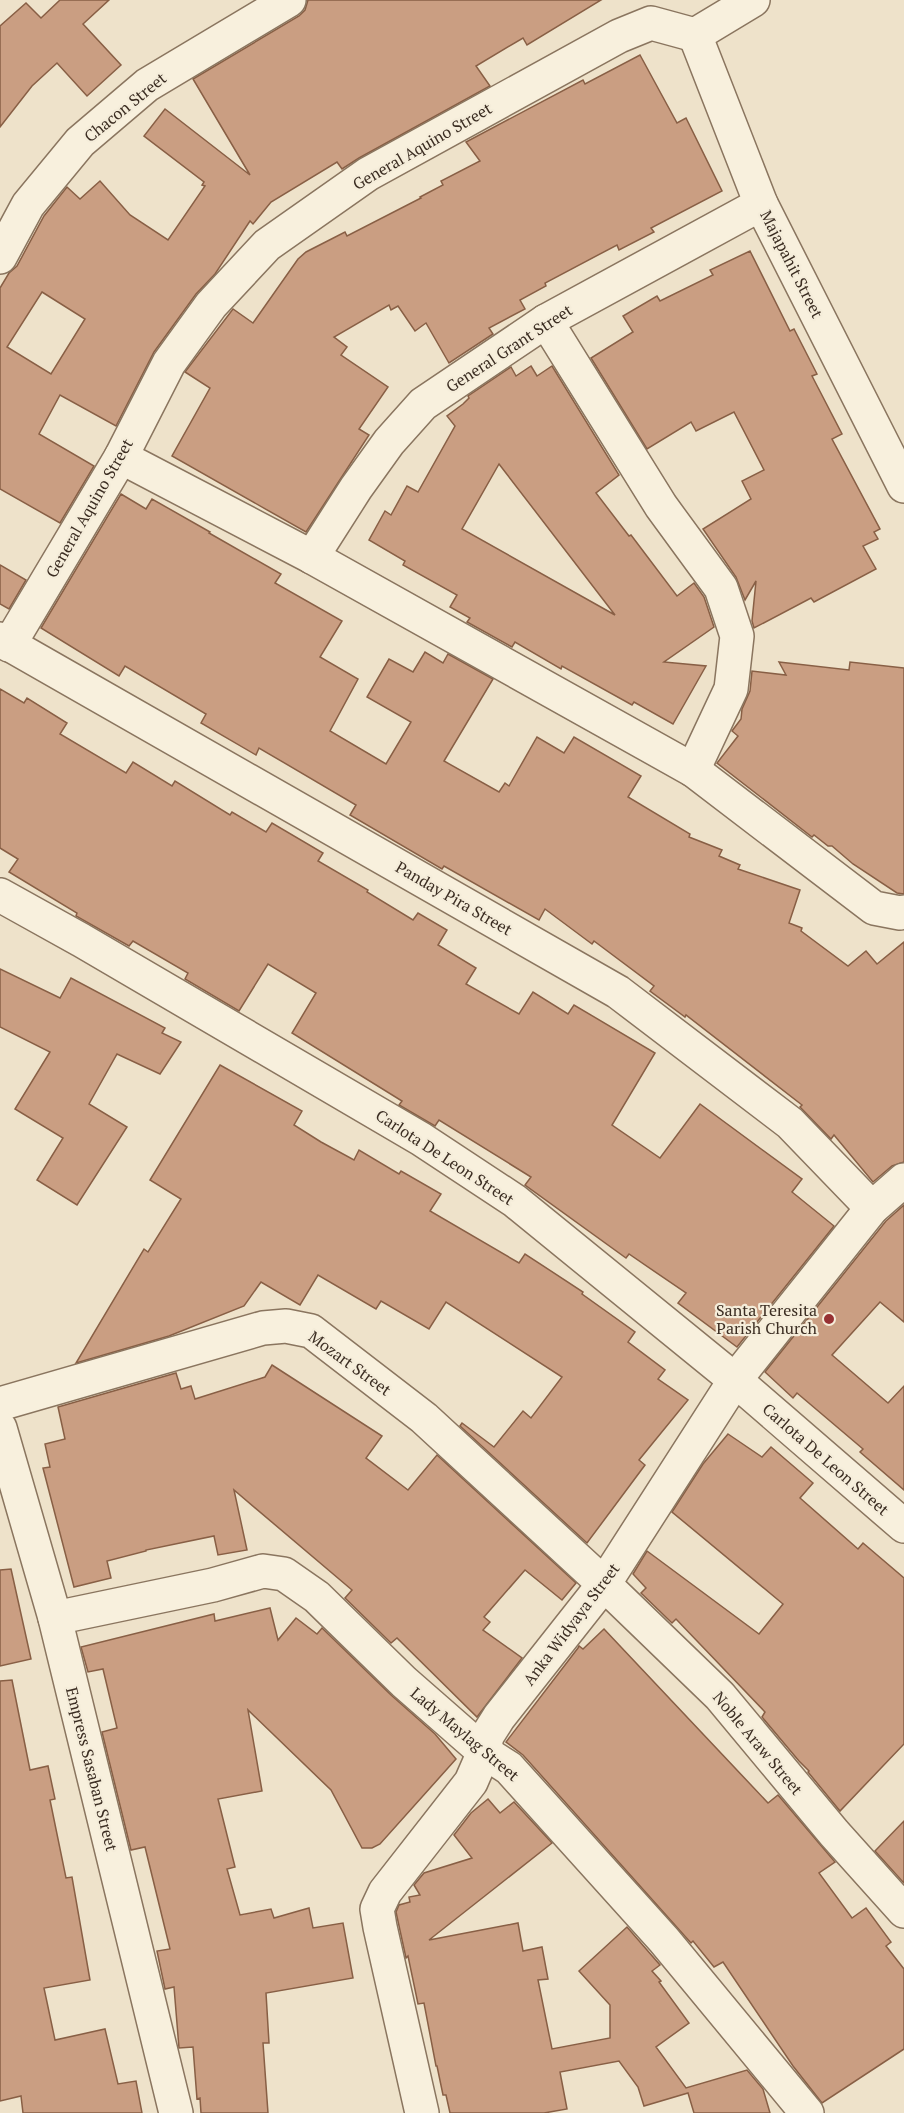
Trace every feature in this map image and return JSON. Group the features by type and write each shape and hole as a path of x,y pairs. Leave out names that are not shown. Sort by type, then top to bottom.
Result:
{"street":[{"name":"Chacon Street","path":"0,257 28,205 80,142 147,85 289,0"},
{"path":"695,35 753,0"},
{"name":"General Aquino Street","path":"5,642 121,457 169,363 211,305 267,245 368,174 619,36 651,23 695,35"},
{"name":"Majapahit Street","path":"695,35 761,204 904,486"},
{"name":"General Grant Street","path":"312,557 356,488 383,451 423,404 546,321 761,204"},
{"path":"546,321 661,506 721,588 736,636 731,689 693,770"},
{"path":"121,457 312,557 693,770 874,908 904,912"},
{"name":"Panday Pira Street","path":"5,642 618,992 790,1123 872,1208"},
{"name":"Carlota De Leon Street","path":"0,895 153,982 465,1166 515,1201 735,1380 904,1526"},
{"name":"Anka Widyaya Street","path":"422,2113 380,1927 377,1909 385,1892 471,1782 484,1752 487,1736 499,1717 604,1584 735,1380 872,1208 904,1180"},
{"name":"Mozart Street","path":"0,1404 263,1328 286,1326 310,1331 424,1418 604,1584"},
{"name":"Empress Sasaban Street","path":"0,1428 56,1617 176,2113"},
{"name":"Lady Maylag Street","path":"56,1617 213,1585 263,1571 284,1574 318,1597 404,1682 484,1752 509,1768 656,1931 807,2113"},
{"name":"Noble Araw Street","path":"604,1584 720,1696 834,1833 904,1911"}],"building":[{"path":"60,0 109,0 83,24 121,65 87,96 57,63 32,86 0,127 0,26 26,3 41,18"},
{"path":"308,0 601,0 527,45 523,38 476,66 490,86 342,169 337,162 271,202 253,224 250,221 215,274 196,294 154,352 116,426 60,395 39,434 94,466 60,523 0,489 0,288 9,273 17,266 44,216 67,187 80,199 100,181 130,215 168,240 205,186 202,185 204,182 144,136 165,109 250,175 193,79 299,16 305,10","holes":["42,292 85,319 51,374 7,347"]},
{"path":"640,55 677,123 686,118 722,191 651,228 654,232 619,250 617,245 545,283 546,286 520,300 525,309 489,328 493,334 449,363 426,323 415,331 398,306 391,310 389,305 334,337 347,347 341,355 388,387 359,429 369,435 306,532 172,456 210,388 185,372 233,309 253,323 298,259 306,252 345,232 347,236 421,198 443,185 441,181 480,161 466,142 583,80 585,84"},
{"path":"750,251 790,331 794,329 817,374 812,376 842,434 832,439 880,529 874,532 878,539 863,546 876,569 814,602 811,598 754,628 752,621 756,581 745,600 736,577 703,529 751,499 742,481 764,470 734,412 696,431 691,422 647,449 591,358 633,332 623,316 657,296 660,301 713,275 710,270"},
{"path":"531,366 537,376 552,366 619,475 596,493 677,596 694,583 704,597 714,627 664,662 706,666 673,724 634,702 632,705 562,666 561,669 515,642 512,647 467,622 470,618 450,607 457,595 403,565 405,561 369,540 385,511 391,515 407,486 418,492 455,426 447,416 463,404 469,398 468,396 511,367 516,376","holes":["499,464 615,615 462,529"]},
{"path":"121,494 146,509 152,499 210,532 281,574 275,583 342,621 320,657 358,679 330,731 386,764 411,722 367,697 389,659 413,672 425,652 443,663 448,654 493,679 444,761 499,792 505,783 509,786 537,737 564,753 574,737 641,776 628,797 690,834 689,837 722,850 719,856 740,865 738,869 800,890 789,923 802,928 801,931 848,966 866,951 877,964 904,942 904,1162 892,1166 873,1182 834,1135 831,1139 800,1107 802,1105 686,1015 685,1017 650,991 654,986 594,941 592,944 545,909 539,920 444,866 442,869 350,815 356,805 259,748 256,755 201,723 206,714 125,666 119,676 41,628"},
{"path":"0,565 26,580 9,609 0,604"},
{"path":"779,662 849,670 850,662 904,668 904,894 897,893 853,864 832,846 828,846 814,835 812,837 717,763 738,736 732,731 741,719 742,709 750,691 752,671 786,675"},
{"path":"0,689 24,703 27,698 67,723 60,734 126,773 133,762 172,786 175,781 230,815 232,812 266,832 272,823 323,853 318,861 368,890 367,892 413,920 418,913 447,930 438,945 476,968 466,984 519,1014 533,992 568,1014 574,1005 655,1053 612,1125 660,1158 700,1104 802,1179 792,1192 834,1226 737,1347 678,1303 686,1293 629,1254 626,1258 525,1185 531,1177 439,1120 435,1126 399,1105 402,1101 292,1033 316,993 268,964 239,1011 185,979 188,973 133,941 129,946 76,916 77,913 9,872 18,859 0,848"},
{"path":"0,969 60,998 71,978 165,1028 162,1033 181,1042 160,1074 117,1054 89,1104 127,1127 77,1205 37,1180 63,1138 15,1109 50,1052 0,1027"},
{"path":"220,1065 302,1111 294,1125 321,1142 354,1160 359,1150 399,1174 401,1171 441,1194 430,1211 519,1263 525,1254 583,1292 582,1294 635,1332 628,1342 665,1370 658,1379 688,1400 639,1460 645,1465 587,1543 460,1426 462,1423 494,1447 523,1411 531,1418 562,1377 446,1302 429,1329 381,1301 376,1309 318,1275 300,1305 261,1282 244,1306 169,1336 76,1363 144,1249 148,1252 181,1199 150,1180"},
{"path":"904,1205 904,1322 880,1302 832,1355 888,1403 904,1386 904,1490 860,1452 863,1449 797,1393 793,1398 765,1372 886,1221"},
{"path":"272,1365 382,1436 366,1458 408,1490 437,1455 576,1583 562,1600 525,1570 484,1617 490,1622 483,1630 522,1658 477,1717 397,1638 391,1643 345,1598 352,1590 234,1490 247,1550 218,1555 214,1536 146,1550 107,1561 111,1578 74,1587 43,1468 50,1467 45,1444 65,1439 58,1407 176,1373 181,1389 191,1386 195,1399 265,1377"},
{"path":"728,1434 762,1457 771,1447 813,1483 800,1498 858,1549 863,1543 904,1578 904,1744 840,1811 762,1717 765,1712 676,1619 672,1623 641,1593 646,1588 633,1574 647,1551 759,1634 783,1604 672,1512 703,1464"},
{"path":"11,1569 31,1659 0,1666 0,1570"},
{"path":"270,1608 278,1640 296,1618 317,1634 322,1628 435,1734 456,1759 380,1844 372,1848 362,1848 331,1790 248,1710 262,1791 218,1799 235,1867 227,1869 240,1915 271,1909 274,1918 309,1908 313,1928 343,1923 353,1978 266,1993 269,2043 263,2043 268,2113 201,2113 200,2098 197,2099 193,2047 179,2048 174,1987 165,1989 157,1951 170,1949 145,1847 131,1850 102,1732 117,1728 103,1669 88,1672 81,1647 214,1614 215,1621"},
{"path":"604,1629 768,1803 778,1795 835,1862 819,1873 852,1918 866,1908 891,1942 886,1946 904,1969 904,2049 822,2103 793,2066 723,1962 714,1967 693,1941 691,1943 523,1755 506,1742 579,1646 583,1649"},
{"path":"12,1680 30,1770 48,1766 55,1799 50,1800 66,1878 72,1877 90,1980 44,1988 55,2040 105,2029 118,2084 136,2081 142,2113 23,2113 21,2096 0,2101 0,1681"},
{"path":"488,1799 500,1813 514,1802 552,1843 429,1940 518,1923 523,1951 542,1947 548,1979 538,1980 552,2049 610,2038 610,2005 579,1971 627,1927 660,1965 652,1971 689,2023 656,2047 686,2088 747,2070 763,2089 770,2113 694,2113 688,2093 644,2106 638,2087 619,2061 560,2072 567,2109 544,2113 450,2113 436,2066 424,2003 418,2004 396,1912 399,1905 410,1902 409,1897 420,1895 414,1885 424,1873 472,1858 454,1835 471,1813"},
{"path":"904,1821 904,1883 875,1851"}],"place":[{"name":"Santa Teresita Parish Church","path":"829,1319"}]}
